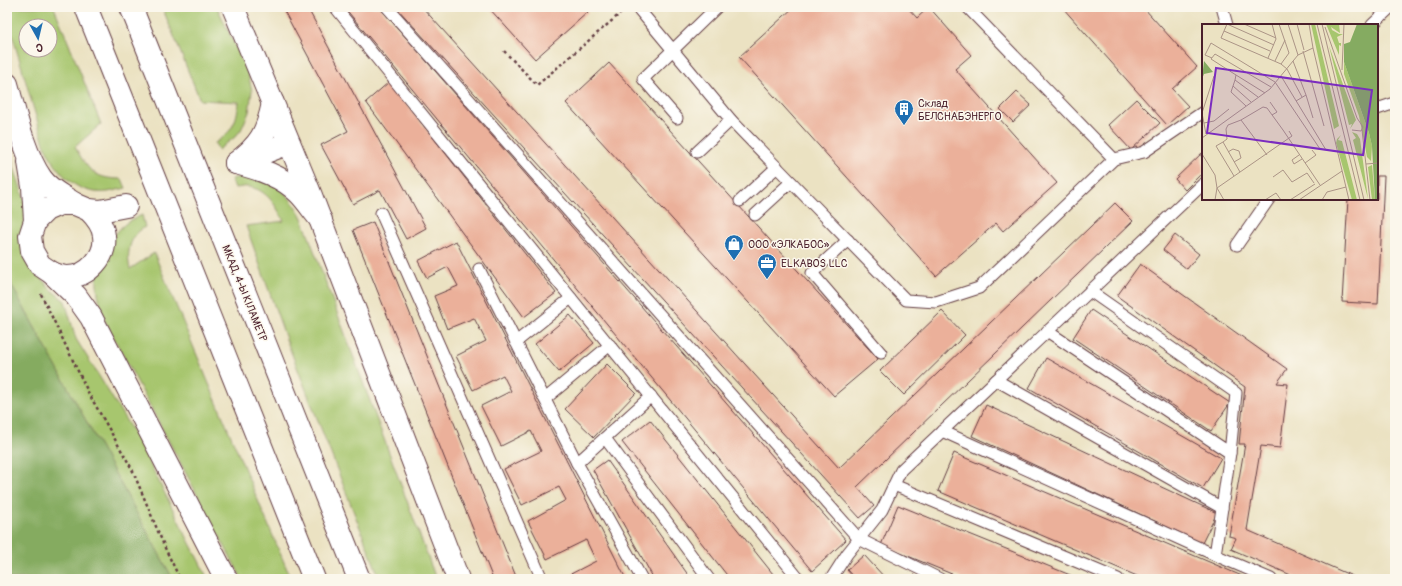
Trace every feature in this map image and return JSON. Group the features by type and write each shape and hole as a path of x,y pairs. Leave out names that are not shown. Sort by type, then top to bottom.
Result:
{"main road":[{"path":"86,7 187,264 314,579"},
{"name":"МКАД, 4-Ы КІЛАМЕТР","path":"131,7 359,579"},
{"path":"233,7 321,220 458,579"},
{"path":"7,84 27,149 41,178 54,192 82,207 100,221 104,236"},
{"path":"236,163 251,152 261,139 270,118 273,103"},
{"path":"236,163 289,142"},
{"path":"27,149 33,187 35,221 30,236 32,251 40,265 45,280 76,296 91,317 226,579"},
{"path":"236,163 262,170 280,179 298,192 321,220"},
{"path":"35,221 46,210 60,204 100,211 126,206 112,219 108,226 104,236 102,251 95,265 82,274 45,280"}],"lane":[{"path":"335,7 799,579"},
{"path":"387,7 859,538 940,579"},
{"path":"637,7 731,120 906,300 936,302 979,288 1114,159 1144,152 1202,113"},
{"path":"677,118 643,79 717,7"},
{"path":"967,7 1114,159"},
{"path":"1222,7 1227,24"},
{"path":"1373,24 1391,7"},
{"path":"1378,109 1395,103"},
{"path":"697,152 731,120"},
{"path":"740,201 777,167"},
{"path":"755,214 791,182"},
{"path":"831,579 847,554 882,510 901,470 1202,185"},
{"path":"1237,245 1268,200"},
{"path":"381,213 542,579"},
{"path":"848,240 812,273 881,352"},
{"path":"479,269 577,463 642,579"},
{"path":"1090,291 1236,393 1230,453 1215,554"},
{"path":"516,342 571,298"},
{"path":"1047,331 1230,453"},
{"path":"545,399 610,345"},
{"path":"996,380 1222,508"},
{"path":"577,463 651,396"},
{"path":"942,431 1271,579"},
{"path":"604,438 709,579"},
{"path":"894,485 1118,579"}],"path":[{"path":"504,51 537,85 627,7"},
{"path":"45,280 89,394 132,469 165,548 180,579"}],"green space":[{"path":"7,7 54,7 101,124 75,147 84,162 93,172 112,179 122,179 126,188 108,192 96,192 86,190 76,185 60,172 44,144 19,58 58,58 58,18 18,18 18,55 7,17"},
{"path":"162,7 217,7 248,73 252,91 249,112 241,130 235,137 218,150 215,143 221,139 233,126 237,116 239,102 200,100"},
{"path":"7,146 26,204 33,267 50,289 65,301 76,339 138,440 208,579 173,579 7,277"},
{"path":"244,176 274,185 279,188 291,200 302,218 436,579 380,579 286,339 246,226 284,221 274,204 261,191 255,188 235,188 231,179"},
{"path":"142,215 145,227 140,230 130,245 130,269 154,253 291,579 242,579 105,321 100,306 97,289 97,278 100,264 106,248 120,229 129,221"},
{"path":"7,277 173,579 7,579"}],"building":[{"path":"282,7 307,7 426,228 406,239 380,190 353,204 321,145 348,131"},
{"path":"344,7 379,7 846,540 812,571"},
{"path":"396,7 422,7 839,468 1115,203 1133,221 857,487 874,506 860,518"},
{"path":"488,7 583,7 588,12 535,59"},
{"name":"Склад БЕЛСНАБЭНЕРГО","path":"794,7 907,7 917,18 929,7 971,55 955,69 1057,183 1003,231 996,223 936,276 739,57"},
{"path":"1062,7 1143,7 1197,67 1172,89 1188,106 1167,125"},
{"path":"609,63 878,359 834,396 566,103"},
{"path":"389,82 556,293 524,317 366,102"},
{"path":"1017,92 1031,105 1013,122 1000,109"},
{"path":"1136,99 1160,123 1131,150 1108,125"},
{"path":"1202,153 1202,173 1185,190 1175,179"},
{"path":"1378,176 1384,176 1378,304 1342,302 1348,200 1378,200"},
{"path":"373,222 517,579 493,579 353,230"},
{"path":"1175,235 1199,254 1187,269 1163,250"},
{"path":"456,241 626,579 561,579 596,561 586,540 547,559 528,521 566,500 559,487 522,505 504,469 541,451 531,431 501,446 481,406 511,391 503,375 473,390 456,356 486,341 474,318 447,329 434,296 458,286 448,267 427,278 418,261"},
{"path":"1140,264 1287,369 1277,383 1288,384 1280,448 1261,446 1247,530 1359,579 1300,579 1231,549 1236,538 1229,536 1245,444 1239,444 1245,387 1117,296"},
{"path":"1091,310 1230,403 1211,431 1073,338"},
{"path":"942,311 965,335 904,395 880,371"},
{"path":"570,315 594,343 559,372 535,344"},
{"path":"1046,358 1221,458 1203,488 1029,388"},
{"path":"607,364 636,393 594,437 565,409"},
{"path":"986,405 1217,513 1202,543 972,436"},
{"path":"650,420 777,579 730,579 622,442"},
{"path":"954,453 1249,579 1144,579 938,491"},
{"path":"607,460 691,579 654,579 593,470"},
{"path":"898,505 1080,579 964,579 881,545"},
{"path":"864,555 886,579 855,579 847,570"}],"place":[{"name":"Склад БЕЛСНАБЭНЕРГО","path":"904,126"},
{"name":"ООО «ЭЛКАБОС»","path":"734,261"},
{"name":"ELKABOS LLC","path":"767,280"}]}
